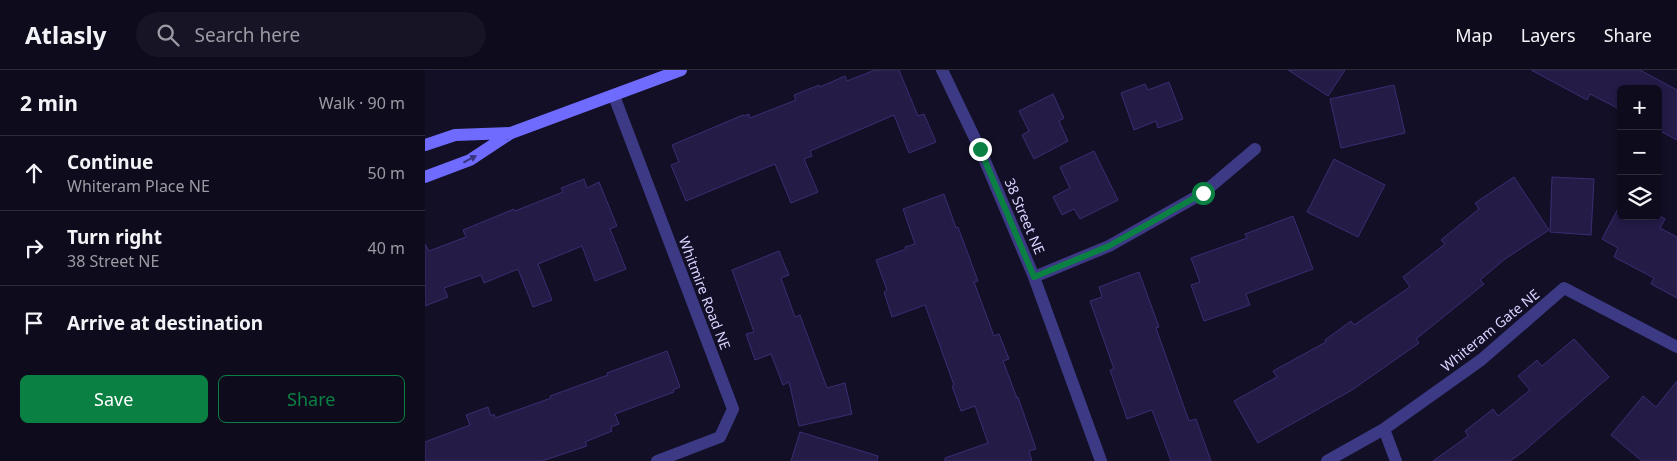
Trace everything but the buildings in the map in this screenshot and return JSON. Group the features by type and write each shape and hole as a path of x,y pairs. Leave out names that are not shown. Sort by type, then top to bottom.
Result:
{"street":[{"path":"425,177 469,160 511,133 681,70"},
{"name":"38 Street NE","path":"942,70 980,149 1034,277 1101,461"},
{"name":"Whitmire Road NE","path":"614,96 733,409 720,437 657,461"},
{"path":"425,145 455,135 511,133"},
{"path":"1034,277 1109,246 1203,193 1255,149"},
{"name":"Whiteram Gate NE","path":"1327,461 1384,430 1481,360 1564,288 1677,347"},
{"path":"1384,430 1396,461"}],"route":[{"path":"980,149 1034,277 1109,246 1203,193"}]}
